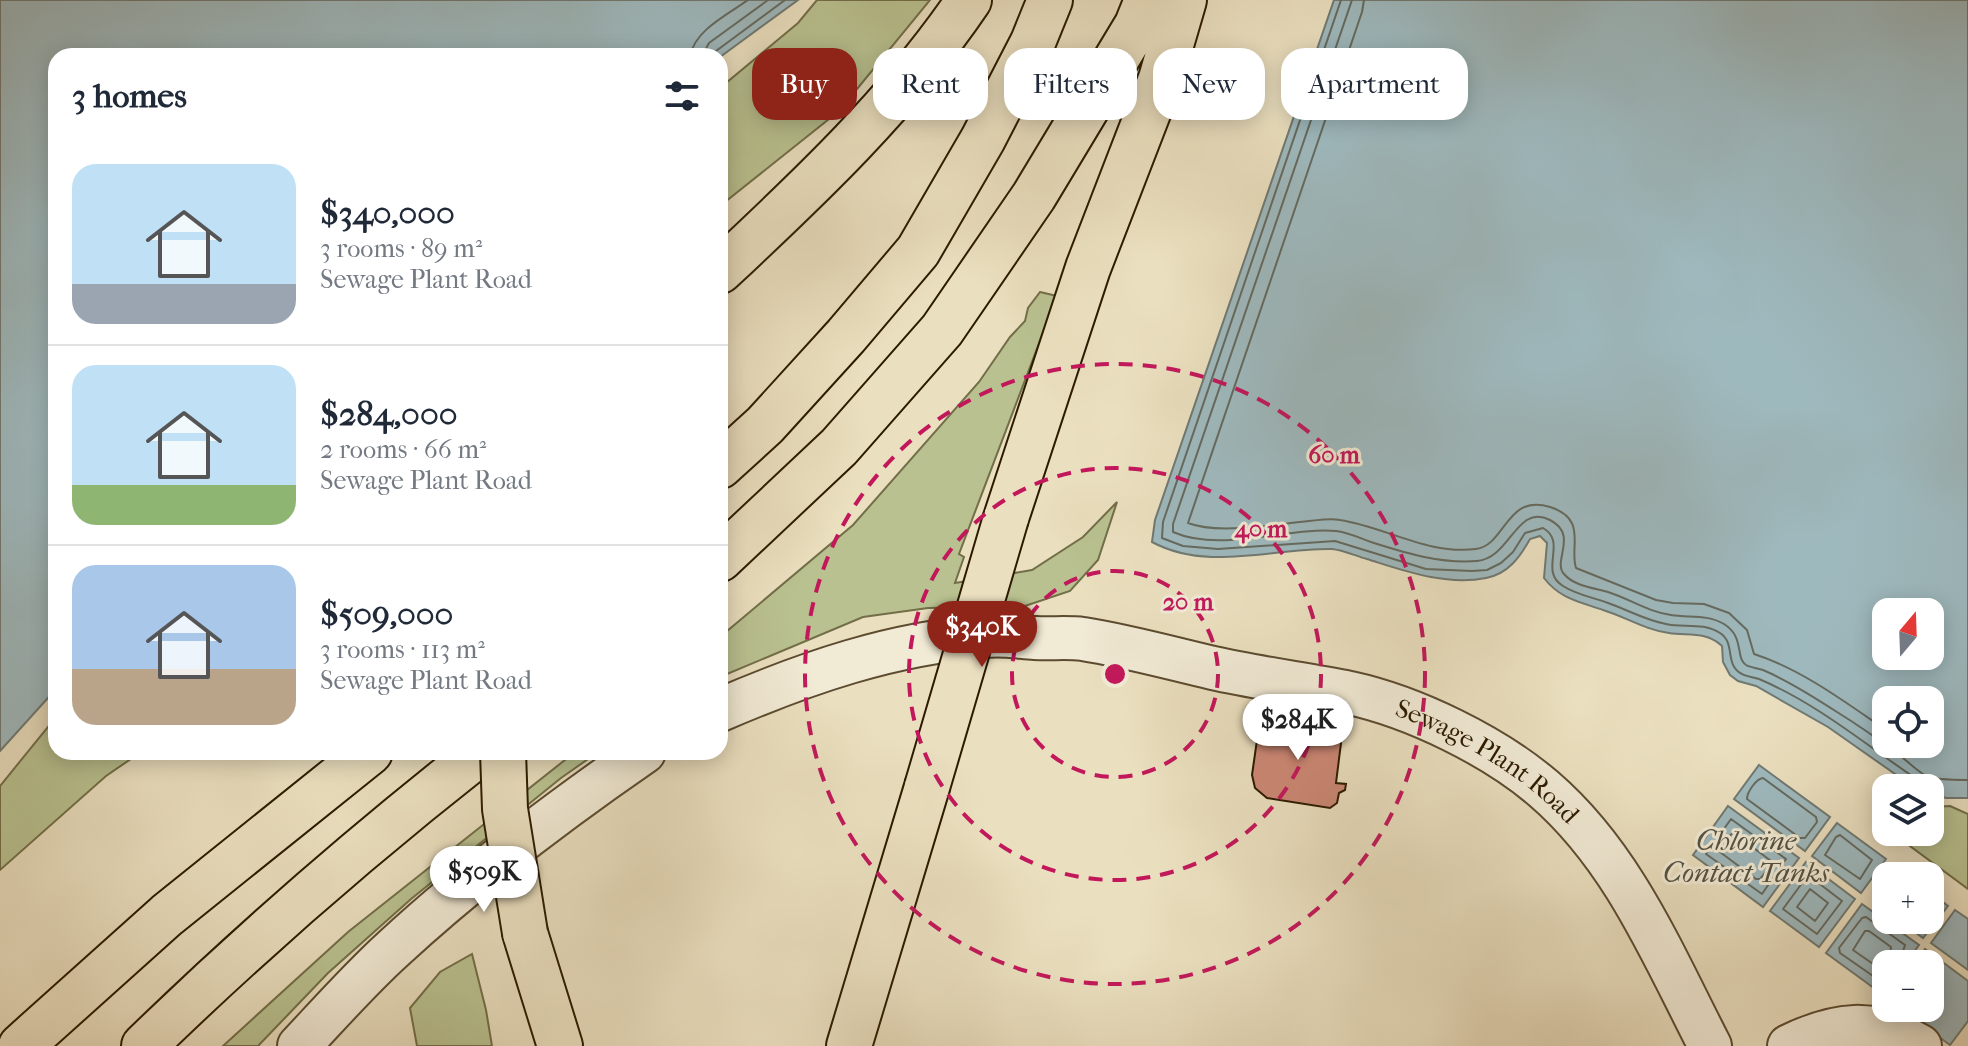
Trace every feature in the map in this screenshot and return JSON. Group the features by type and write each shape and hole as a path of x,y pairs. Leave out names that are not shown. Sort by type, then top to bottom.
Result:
{"highway":[{"path":"728,263 802,194 859,134 914,72 969,0"},
{"path":"728,459 765,425 918,251 983,139 1033,42 1050,0"},
{"path":"728,551 839,447 942,330 1034,196 1137,25 1147,0"},
{"path":"849,1046 1006,518 1088,268 1161,79 1184,0"},
{"path":"21,1046 157,923 359,760"},
{"path":"144,1046 205,986 321,884 471,760"},
{"path":"503,760 505,809 525,933 538,1046"},
{"path":"525,933 560,1046"}],"street":[{"name":"Sewage Plant Road","path":"728,707 810,673 865,657 941,640 991,635 1080,638 1246,675 1352,694 1459,733 1543,788 1591,837 1619,875 1710,1046"},
{"path":"299,1046 391,950 453,896 633,760"},
{"path":"1789,1046 1844,1026 1893,1033 1920,1046"}],"green space":[{"path":"817,0 930,0 891,48 873,48 873,70 857,89 857,48 768,48 798,23"},
{"path":"752,61 752,120 828,120 728,200 728,81"},
{"path":"1040,292 1057,296 959,554 964,557 955,583 1032,570 1083,537 1117,502 1098,560 1070,591 1025,606 928,608 863,617 728,674 728,630 853,525 979,382 1025,321 1028,308"},
{"path":"48,727 48,760 129,760 106,776 0,870 0,786"},
{"path":"565,760 587,760 411,899 328,973 258,1046 223,1046 348,932"},
{"path":"1944,806 1968,814 1968,889 1944,871 1944,862 1932,862 1910,846 1944,846"},
{"path":"472,954 492,1046 417,1046 410,1008 440,972"}],"water":[{"path":"0,0 798,0 728,51 728,48 48,48 48,698 0,751"},
{"path":"1334,0 1968,0 1968,798 1944,797 1944,774 1895,774 1872,758 1944,758 1944,686 1872,686 1872,758 1828,727 1756,686 1738,681 1730,675 1723,662 1722,646 1716,641 1652,629 1564,595 1544,578 1547,543 1540,536 1530,539 1517,558 1501,573 1471,580 1440,579 1332,549 1218,557 1173,551 1152,542 1155,520 1293,120 1468,120 1468,48 1317,48"},
{"name":"Chlorine Contact Tanks","path":"1759,765 1830,817 1805,851 1734,799"},
{"name":"Chlorine Contact Tanks","path":"1728,806 1799,858 1763,907 1693,855"},
{"name":"Chlorine Contact Tanks","path":"1837,823 1886,859 1884,862 1872,862 1872,878 1861,893 1812,856"},
{"name":"Chlorine Contact Tanks","path":"1806,862 1855,899 1819,947 1770,911"},
{"name":"Chlorine Contact Tanks","path":"1862,904 1872,911 1872,934 1904,934 1919,945 1915,950 1872,950 1872,987 1826,953"},
{"path":"1955,910 1968,919 1968,970 1931,943 1938,934 1944,934 1944,925"},
{"path":"1944,963 1968,981 1968,1021 1950,1045 1919,1022 1944,1022"}],"building":[{"path":"1279,716 1327,723 1339,733 1341,743 1336,783 1346,784 1345,790 1339,793 1337,803 1330,808 1267,798 1255,788 1252,775 1258,733 1266,720"}]}
